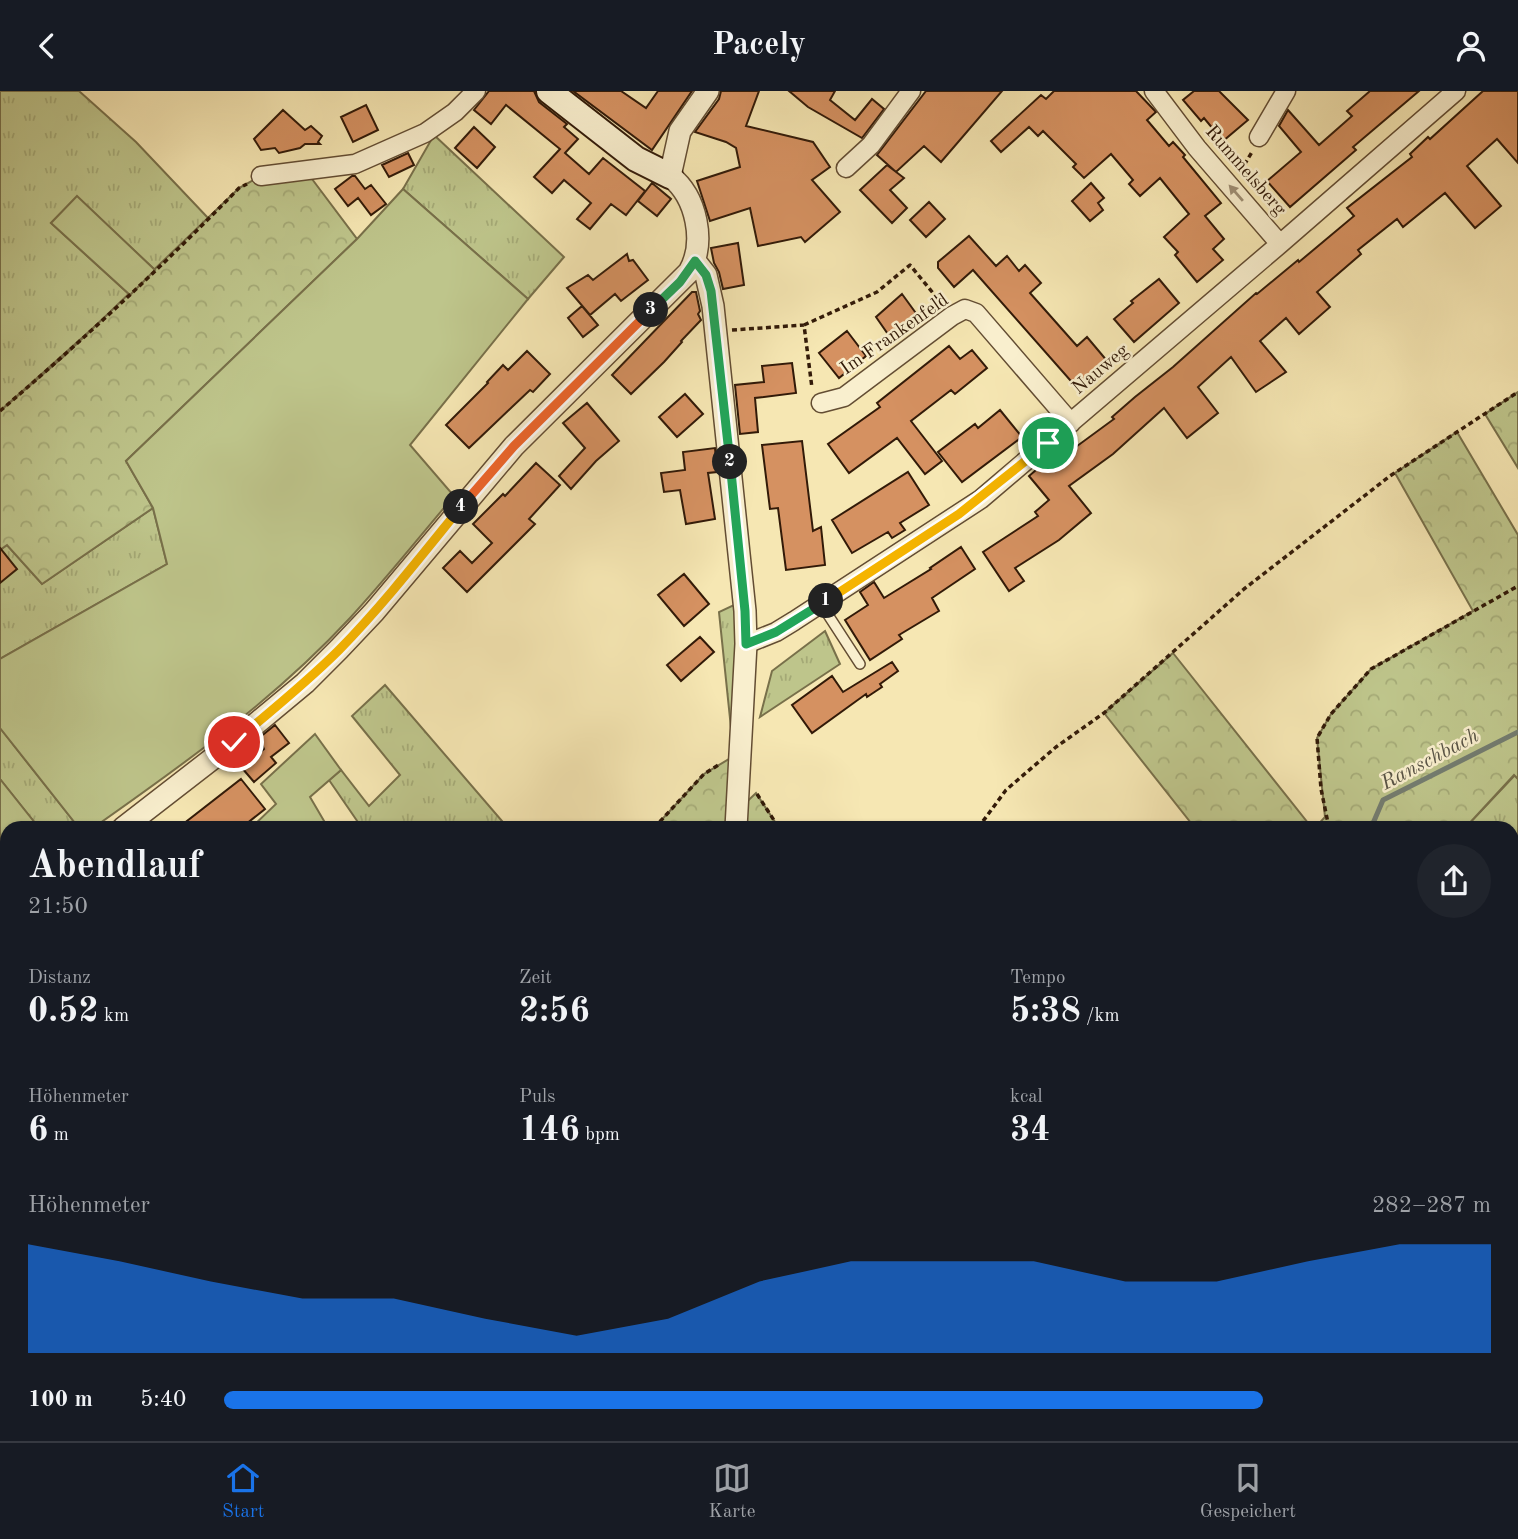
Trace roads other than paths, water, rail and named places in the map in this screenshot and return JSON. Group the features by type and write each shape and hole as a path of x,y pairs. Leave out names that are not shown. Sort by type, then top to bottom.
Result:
{"main road":[{"path":"549,91 636,159 670,176"}],"street":[{"path":"261,176 355,164 425,133 447,118 476,91"},
{"path":"132,821 234,742 305,683 340,649 514,446 680,282 695,261 698,242 690,201 682,187 670,176 680,131 708,91"},
{"path":"846,168 871,145 911,91"},
{"name":"Rummelsberg","path":"1154,91 1197,148 1280,244"},
{"path":"1259,137 1286,91"},
{"name":"Nauweg","path":"746,644 776,632 970,506 1071,423 1456,91"},
{"path":"695,261 706,275 711,291 745,611 746,644 736,821"},
{"name":"Im Frankenfeld","path":"821,403 844,397 965,309 976,313 1071,423"}],"lane":[{"path":"821,604 860,664"}],"waterway":[{"name":"Ranschbach","path":"1374,821 1383,800 1518,732"}]}
